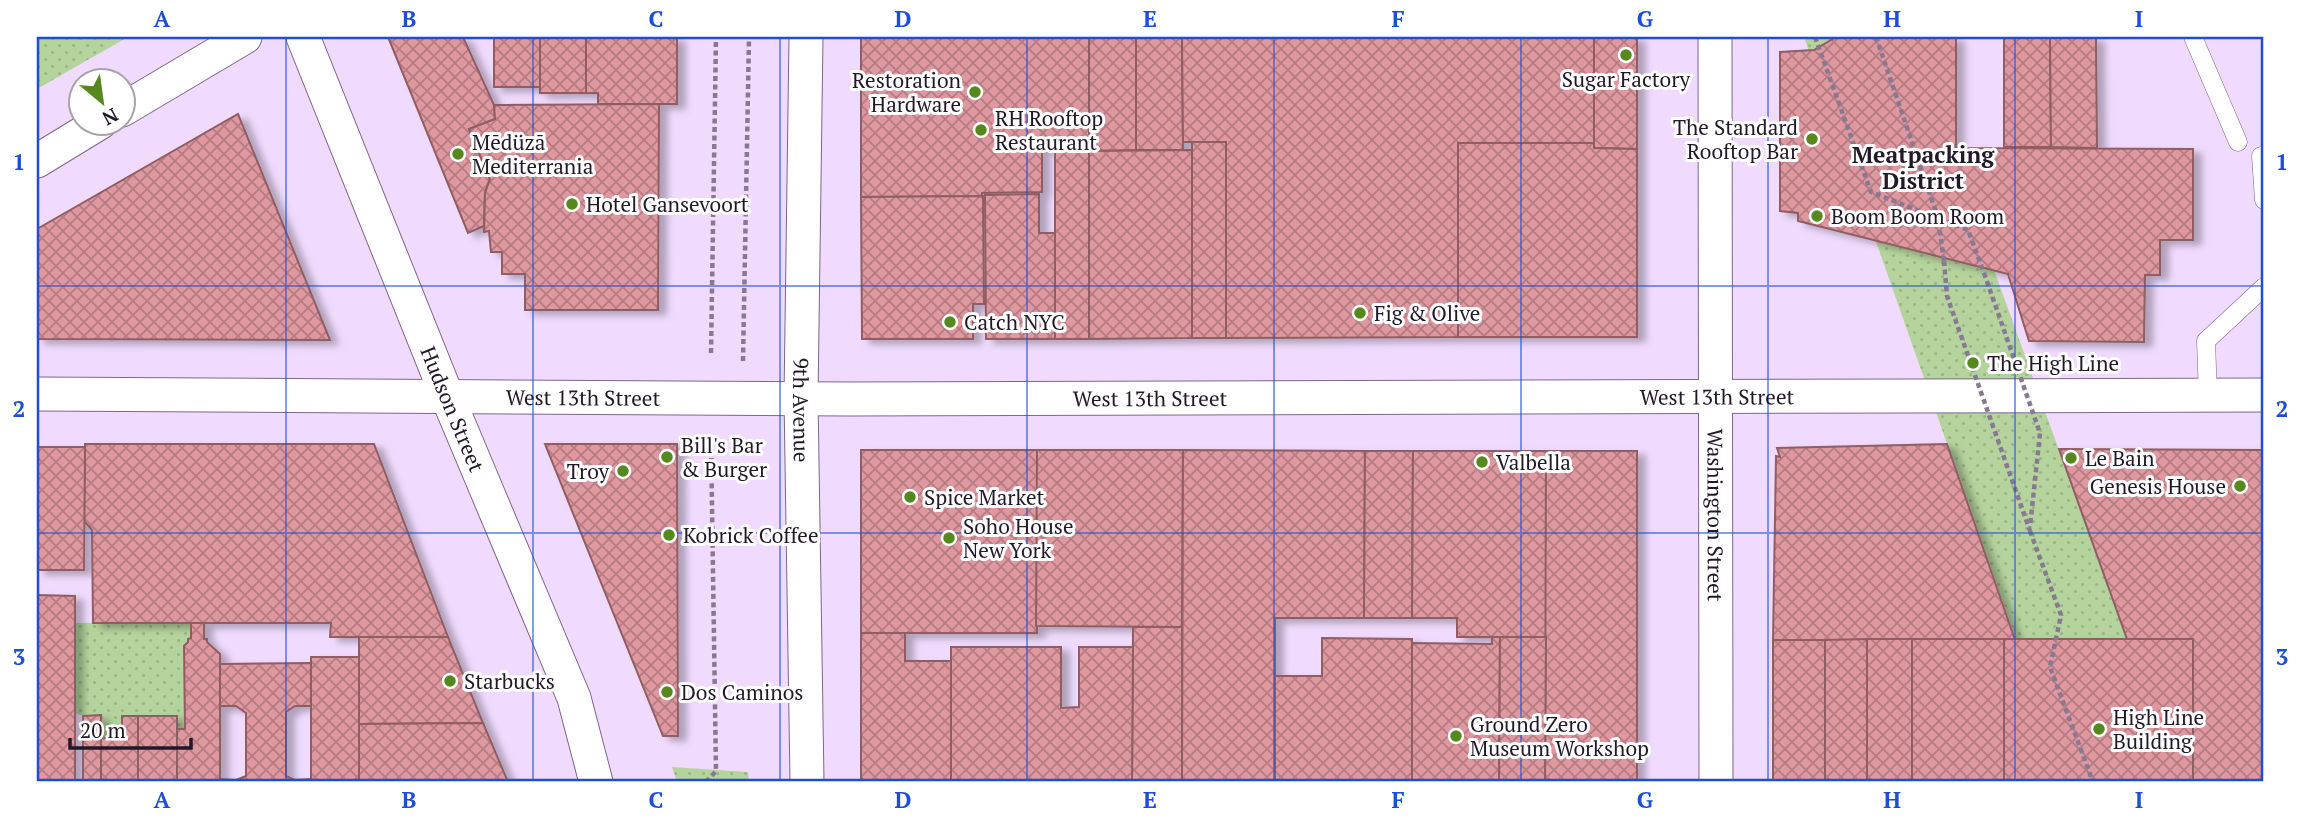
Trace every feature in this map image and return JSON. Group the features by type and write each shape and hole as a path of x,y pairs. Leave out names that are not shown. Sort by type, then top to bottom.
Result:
{"street":[{"path":"136,102 245,37"},
{"name":"Hudson Street","path":"303,37 447,396 574,698 596,782"},
{"name":"9th Avenue","path":"806,37 801,398 807,782"},
{"name":"Washington Street","path":"1715,37 1716,782"},
{"path":"37,161 78,136"},
{"name":"West 13th Street","path":"37,394 509,398 2264,396"}],"lane":[{"path":"2193,37 2238,142"},
{"path":"2261,156 2264,200"},
{"path":"2208,396 2206,341 2264,287"}],"path":[{"path":"711,353 716,37"},
{"path":"743,369 749,37"},
{"path":"1815,37 1871,192 1968,230 2040,433 2030,531"},
{"path":"1877,37 1938,218 1947,296 2061,615 2050,667 2093,782"},
{"path":"706,782 716,771 711,439"}],"green space":[{"path":"37,37 128,37 77,66 66,66 66,72 37,89"},
{"name":"The High Line","path":"1804,37 1912,37 2127,639 2175,782 2066,782"},
{"path":"75,623 191,623 185,729 177,729 176,716 122,716 122,739 101,738 101,716 75,713"},
{"path":"672,767 748,772 749,782 677,782"}],"building":[{"name":"Mēdüzā Mediterrania","path":"388,37 463,37 494,105 495,119 469,129 490,179 485,193 484,226 468,233"},
{"path":"494,37 540,37 540,87 494,87"},
{"path":"540,37 586,37 586,93 540,93"},
{"path":"586,37 677,37 677,104 598,104 598,93 586,93"},
{"name":"Restoration Hardware","path":"861,37 1089,37 1089,148 1042,148 1042,192 982,193 982,196 861,197"},
{"path":"1089,37 1136,37 1136,150 1089,151"},
{"path":"1136,37 1182,37 1183,150 1136,150"},
{"path":"1182,37 1594,37 1594,143 1458,143 1458,337 1226,338 1226,142 1183,142"},
{"path":"1594,37 1637,37 1637,149 1594,148"},
{"path":"1836,37 1956,37 1956,148 2193,149 2193,240 2160,240 2160,275 2145,275 2144,342 2029,341 2008,274 1798,221 1798,213 1780,211 1780,52 1814,50"},
{"path":"2004,37 2050,37 2051,147 2004,147"},
{"path":"2050,37 2096,37 2097,148 2051,147"},
{"name":"Hotel Gansevoort","path":"659,104 658,310 525,310 525,274 502,274 502,252 491,252 489,231 484,232 485,193 490,179 469,129 495,119 494,105"},
{"path":"238,114 330,340 37,339 37,229"},
{"path":"1192,142 1226,142 1226,338 1192,338"},
{"path":"1458,143 1594,143 1594,148 1637,149 1637,337 1458,337"},
{"path":"1055,147 1089,148 1089,339 1055,339"},
{"path":"1192,150 1192,338 1089,339 1089,151"},
{"path":"1039,194 1039,233 1055,233 1055,339 986,339 985,195"},
{"path":"983,196 984,304 973,304 973,339 862,339 861,197"},
{"path":"85,444 374,444 448,637 330,637 331,623 93,623 92,530 84,521"},
{"path":"545,444 677,444 678,736 663,736"},
{"path":"1947,444 2015,640 1773,640 1776,456 1780,457 1777,448"},
{"path":"37,447 85,447 84,570 37,570"},
{"path":"2059,449 2264,450 2264,782 2193,782 2193,639 2127,639"},
{"name":"Soho House New York","path":"861,450 1037,450 1037,633 861,633"},
{"path":"1037,450 1183,450 1182,627 1036,626"},
{"path":"1183,450 1365,451 1364,618 1275,618 1275,782 1182,782"},
{"path":"1365,451 1413,451 1412,618 1364,618"},
{"path":"1413,451 1546,451 1546,637 1457,637 1457,618 1412,618"},
{"path":"1546,451 1637,451 1637,782 1545,782"},
{"path":"37,595 75,596 75,782 37,782"},
{"path":"191,623 204,623 204,639 220,654 220,782 177,782 177,729 185,729 184,646 191,638"},
{"path":"1133,627 1182,627 1182,782 1132,782"},
{"path":"861,633 905,633 905,661 951,661 951,782 861,782"},
{"path":"359,637 448,637 483,723 359,724"},
{"path":"1492,637 1500,637 1499,782 1412,782 1412,643 1492,644"},
{"path":"1500,637 1546,637 1545,782 1499,782"},
{"path":"1322,638 1412,639 1412,782 1275,782 1275,676 1322,676"},
{"path":"1867,639 1867,782 1825,782 1825,640"},
{"path":"1867,639 1912,639 1912,782 1867,782"},
{"path":"1912,639 2004,639 2004,782 1912,782"},
{"name":"High Line Building","path":"2004,639 2193,639 2193,782 2004,782"},
{"path":"1773,640 1825,640 1825,782 1773,782"},
{"path":"951,647 1061,647 1061,708 1079,707 1079,647 1133,647 1132,782 951,782"},
{"path":"311,657 359,657 359,782 311,782"},
{"path":"311,663 311,706 295,706 286,712 286,776 295,780 311,779 311,782 220,782 220,779 236,780 246,776 246,713 236,706 220,706 220,664"},
{"path":"101,715 101,782 83,782 83,716"},
{"path":"122,716 138,716 138,782 101,782 101,738 122,739"},
{"path":"138,716 177,716 177,782 138,782"},
{"path":"483,723 508,782 359,782 359,724"}],"place":[{"name":"Sugar Factory","path":"1626,55"},
{"name":"Restoration Hardware","path":"975,92"},
{"name":"RH Rooftop Restaurant","path":"981,130"},
{"name":"The Standard Rooftop Bar","path":"1812,139"},
{"name":"Mēdüzā Mediterrania","path":"458,154"},
{"name":"Hotel Gansevoort","path":"572,204"},
{"name":"Boom Boom Room","path":"1817,216"},
{"name":"Fig & Olive","path":"1360,313"},
{"name":"Catch NYC","path":"950,322"},
{"name":"The High Line","path":"1973,363"},
{"name":"Bill's Bar & Burger","path":"667,457"},
{"name":"Le Bain","path":"2071,458"},
{"name":"Valbella","path":"1482,462"},
{"name":"Troy","path":"623,471"},
{"name":"Genesis House","path":"2240,486"},
{"name":"Spice Market","path":"910,497"},
{"name":"Kobrick Coffee","path":"669,535"},
{"name":"Soho House New York","path":"949,538"},
{"name":"Starbucks","path":"450,681"},
{"name":"Dos Caminos","path":"667,692"},
{"name":"High Line Building","path":"2099,729"},
{"name":"Ground Zero Museum Workshop","path":"1456,736"}],"district":[{"name":"Meatpacking District","path":"1923,167"}]}
